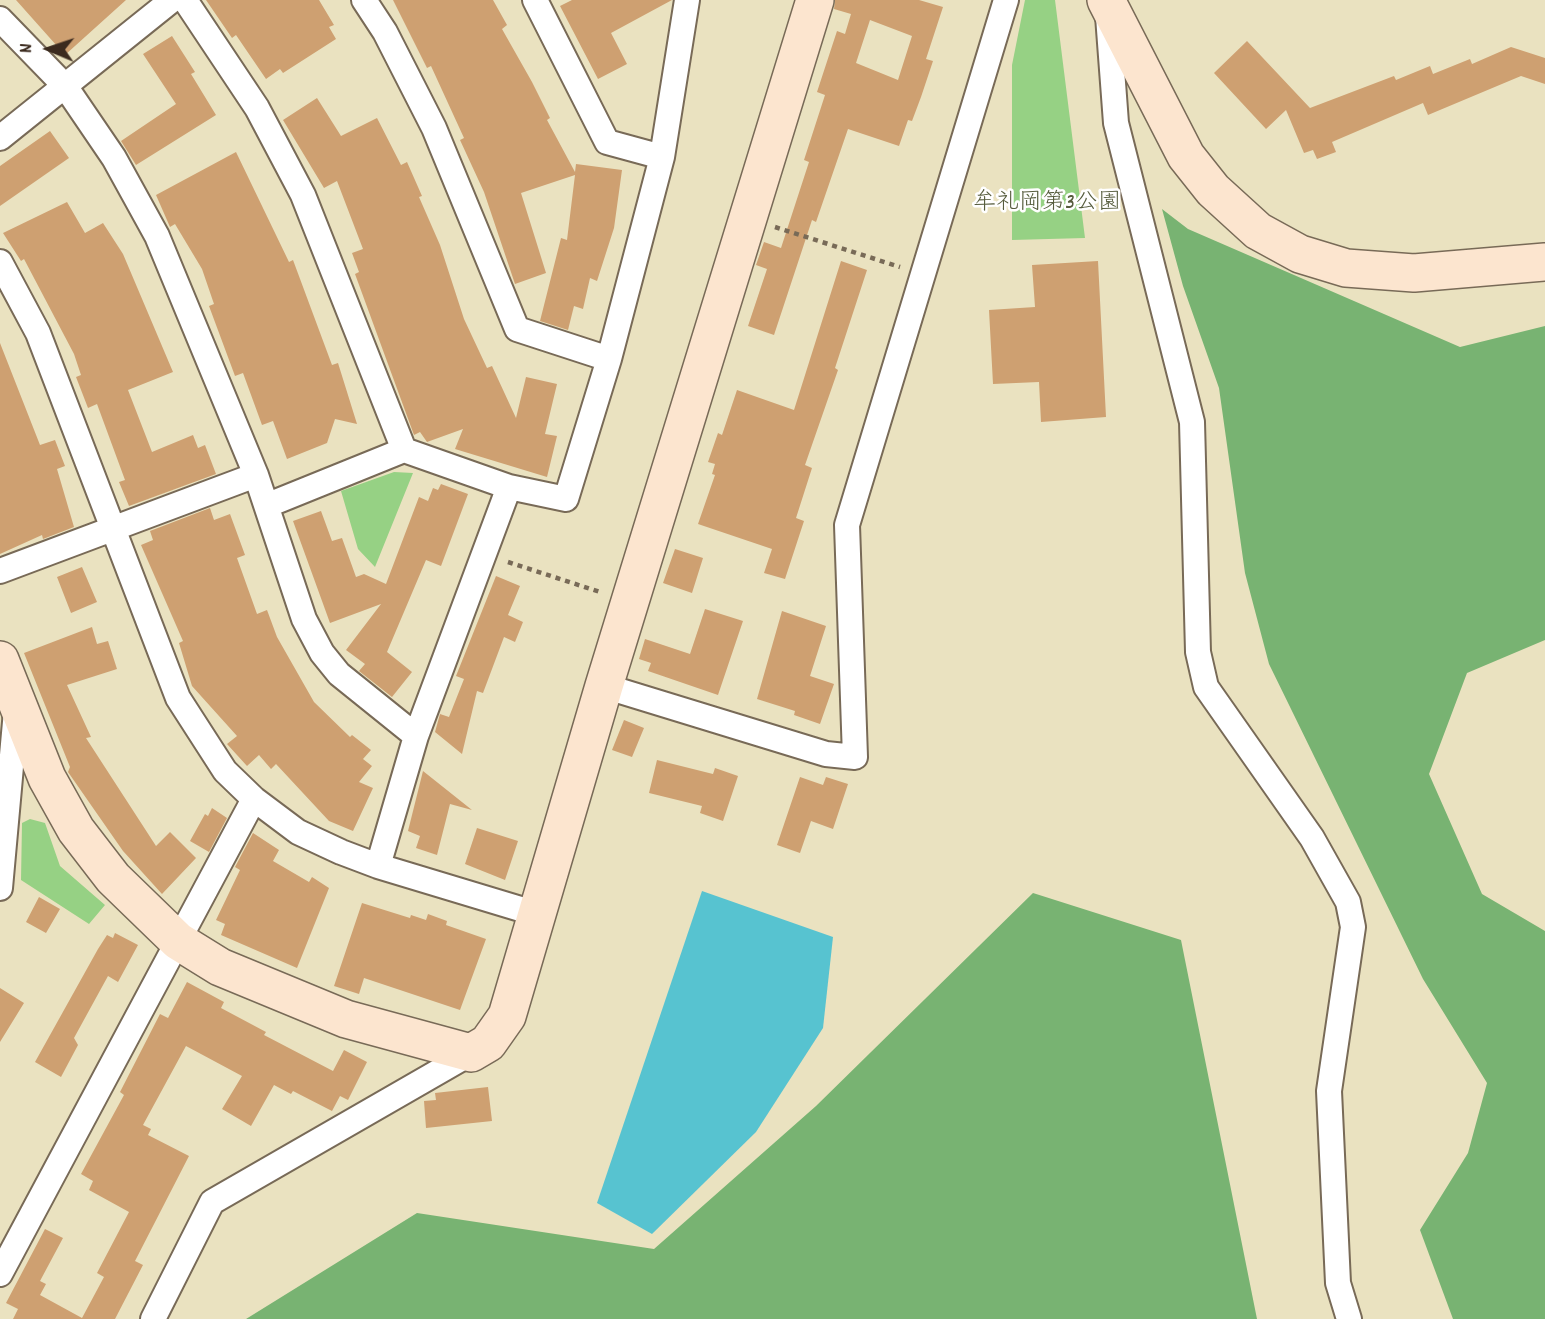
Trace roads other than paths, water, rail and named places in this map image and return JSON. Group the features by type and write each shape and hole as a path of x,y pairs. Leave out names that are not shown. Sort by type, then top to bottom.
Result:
{"street":[{"path":"0,138 172,0"},
{"path":"185,0 257,107 303,195 404,450"},
{"path":"365,0 385,32 434,128 517,329 609,359"},
{"path":"535,0 607,142 662,157"},
{"path":"268,505 404,450 509,487 566,499 609,359 662,157 687,0"},
{"path":"153,1319 212,1202 488,1043 507,1016 604,686 750,219 815,0"},
{"path":"604,686 826,754 855,757 847,525 1006,0"},
{"path":"1107,1 1186,156 1213,190 1258,232 1300,254 1346,268 1413,273 1545,262"},
{"path":"1107,1 1116,123 1192,422 1198,652 1206,687 1312,838 1348,902 1353,927 1329,1091 1338,1283 1349,1319"},
{"path":"0,19 65,86 114,158 157,236 268,505 304,619 322,653 340,674 416,736"},
{"path":"0,262 38,334 178,698 225,771 254,799 298,832 378,866 537,914"},
{"path":"0,571 256,475"},
{"path":"378,866 416,736 482,553 509,487"},
{"path":"0,660 47,778 76,830 113,878 178,941 220,967 346,1019 471,1053"},
{"path":"0,888 16,704"},
{"path":"0,1274 254,799"}],"water":[{"path":"702,891 833,937 823,1028 756,1132 652,1234 597,1203"}],"park label":[{"name":"牟礼岡第3公園","path":"1047,205"}]}
